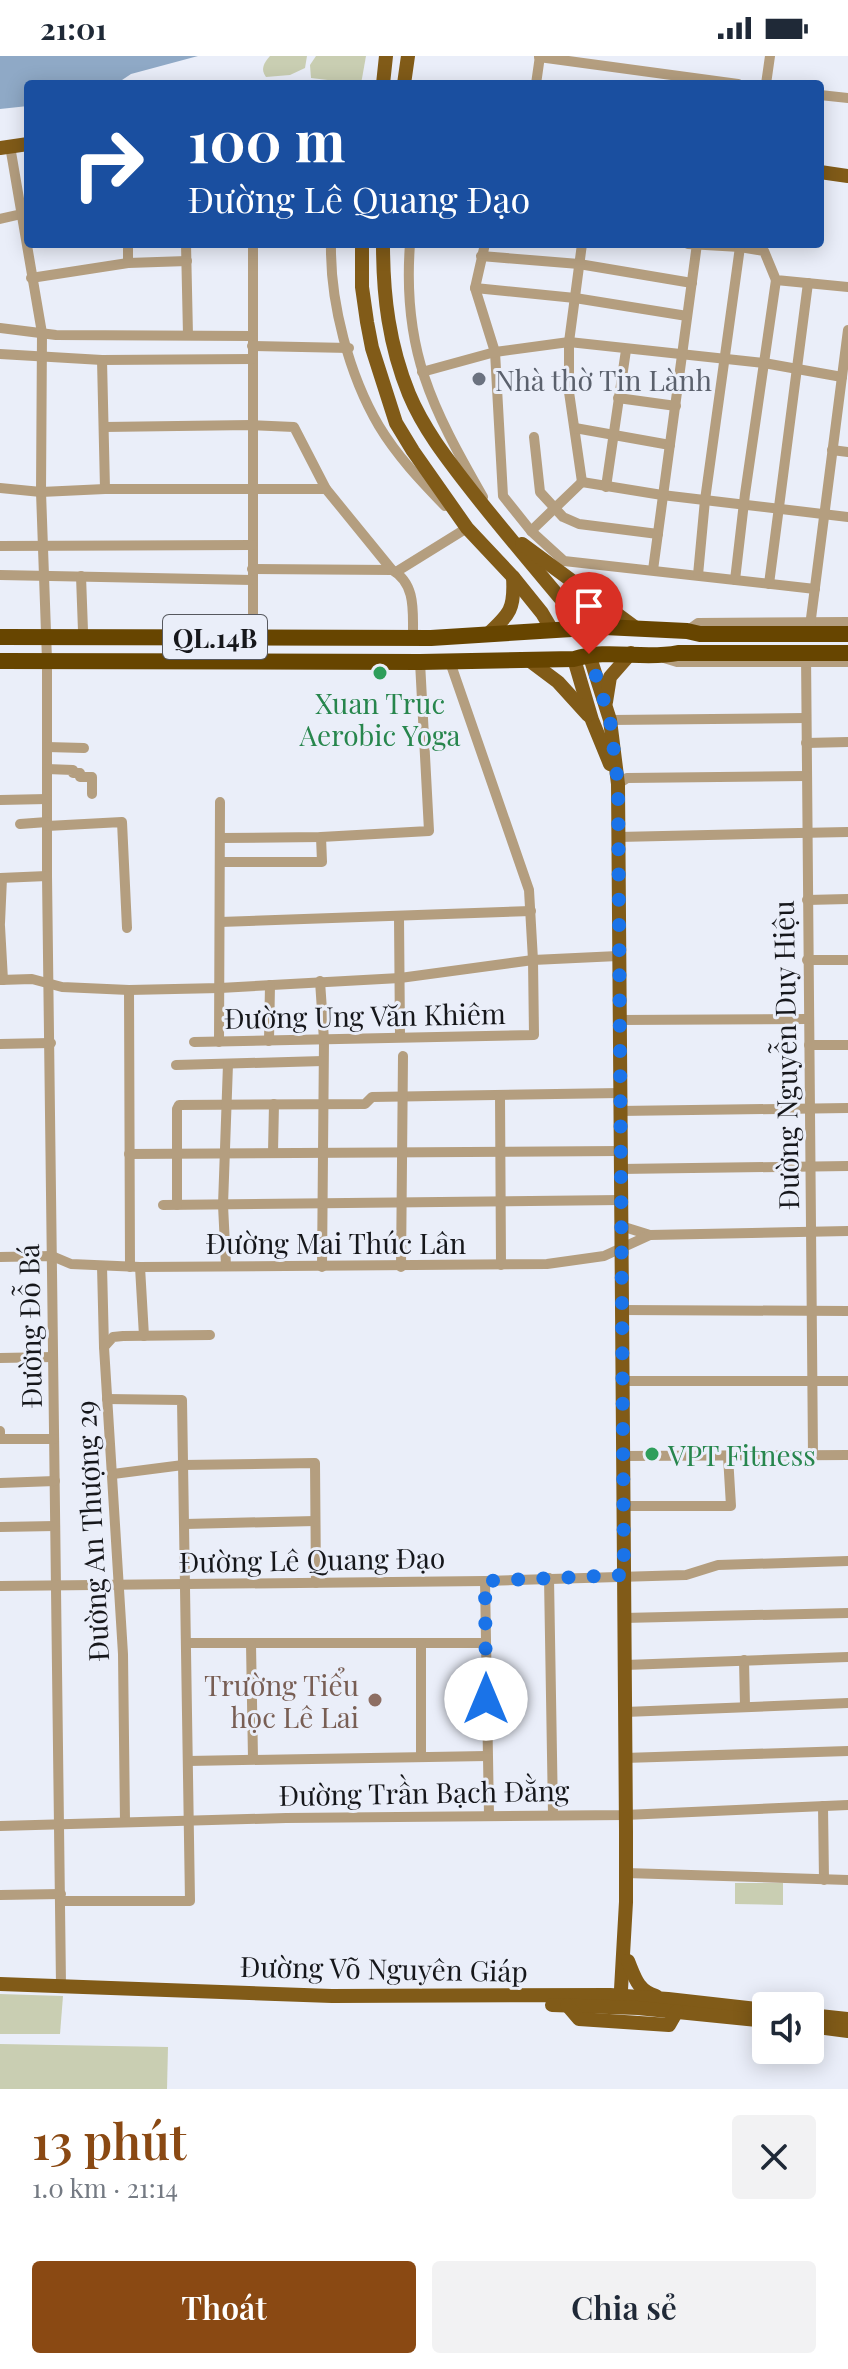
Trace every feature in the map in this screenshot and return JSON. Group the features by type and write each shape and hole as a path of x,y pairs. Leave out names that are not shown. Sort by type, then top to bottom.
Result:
{"highway":[{"path":"581,656 585,628"},
{"path":"552,630 637,629 700,634 810,628 848,634"},
{"path":"552,630 581,656"},
{"name":"QL.14B","path":"0,637 45,634 431,638 552,630"},
{"name":"QL.14B","path":"47,663 420,665 631,653 659,657 678,653 806,657 848,653"},
{"path":"0,663 27,660 47,663"}],"main road":[{"path":"383,80 386,56"},
{"path":"405,80 408,56"},
{"path":"824,173 848,176"},
{"path":"362,248 362,287 367,322 396,423 467,528 513,577 552,630"},
{"path":"383,248 386,310 395,353 409,395 435,443 502,530 585,628"},
{"path":"502,530 637,629"},
{"path":"487,635 508,616 514,600 513,577"},
{"path":"0,631 45,634 83,631 413,631 431,638"},
{"path":"625,2001 618,784 608,713 610,677 631,653"},
{"path":"581,656 608,713"},
{"path":"581,656 592,720 618,784"},
{"path":"530,661 558,682 592,720"},
{"path":"0,663 47,663"},
{"path":"588,1995 603,1988 626,1961"},
{"path":"626,1961 644,1993 673,2005"},
{"name":"Đường Võ Nguyên Giáp","path":"0,1984 61,1990"},
{"name":"Đường Võ Nguyên Giáp","path":"0,1992 61,1990 625,2001 752,2009"},
{"name":"Đường Võ Nguyên Giáp","path":"567,2000 588,1995 625,2001"},
{"name":"Đường Võ Nguyên Giáp","path":"567,2000 579,2019 669,2025 673,2005"},
{"name":"Đường Võ Nguyên Giáp","path":"673,2005 752,2019"},
{"path":"824,2016 848,2019"},
{"path":"824,2028 848,2031"}],"street":[{"path":"767,80 770,56"},
{"path":"537,80 540,57 709,80"},
{"path":"824,95 848,98"},
{"name":"Đường Đỗ Bá","path":"5,147 24,210"},
{"path":"0,219 24,213"},
{"name":"Đường Đỗ Bá","path":"28,248 43,358 41,546 47,663 61,1990"},
{"path":"128,248 128,263"},
{"path":"186,248 188,335"},
{"path":"253,248 253,630"},
{"path":"0,575 394,571 467,528 411,471 380,426 357,376 337,305 331,248"},
{"path":"410,248 408,301 427,391 443,426 502,530"},
{"path":"484,248 475,288 495,352 503,495 531,531 564,561 815,589"},
{"path":"581,248 569,342 569,392 582,482"},
{"path":"653,570 692,283 694,248"},
{"path":"698,575 705,500 740,248"},
{"path":"735,580 776,280 764,251 746,248"},
{"path":"481,256 579,264 692,283"},
{"path":"31,278 128,263 187,261"},
{"path":"776,280 848,287"},
{"path":"769,584 808,283"},
{"path":"475,288 575,298 687,316"},
{"path":"0,328 42,333 188,335 349,348"},
{"path":"848,330 810,628 848,622"},
{"path":"422,372 495,352 569,342 764,363 842,377"},
{"path":"606,487 626,350"},
{"path":"0,354 102,360 252,359"},
{"path":"102,360 105,489"},
{"path":"618,398 676,406"},
{"path":"104,427 294,427 326,489 394,571 404,578 412,598 413,631"},
{"path":"575,428 670,445"},
{"path":"534,437 540,492 563,517 575,523 658,534"},
{"path":"832,450 848,452"},
{"path":"531,531 582,482"},
{"path":"582,482 662,495 848,517"},
{"path":"0,488 41,492 326,489"},
{"path":"0,546 252,545"},
{"path":"81,576 83,631"},
{"path":"806,657 848,662"},
{"name":"Đường Nguyễn Duy Hiệu","path":"806,657 813,1456"},
{"name":"Đường Ung Văn Khiêm","path":"194,1042 534,1035 529,890 450,662"},
{"path":"220,838 429,831 420,665"},
{"path":"608,713 806,718"},
{"path":"806,743 848,742"},
{"path":"47,747 84,748"},
{"path":"47,769 73,770 73,773 80,773 80,777 92,777 92,794"},
{"path":"618,784 627,778 806,776"},
{"path":"0,800 47,799"},
{"path":"219,1042 220,802"},
{"path":"20,824 122,822 127,928"},
{"path":"618,837 848,832"},
{"path":"220,862 322,862 321,837"},
{"path":"47,876 1,878 1,980 32,979 62,987 129,990 220,988 400,978 533,960 618,956"},
{"path":"807,900 848,899"},
{"path":"220,922 531,911"},
{"path":"399,917 400,1037"},
{"path":"807,960 848,960"},
{"path":"320,981 324,1040 322,1267"},
{"path":"269,1041 270,985"},
{"path":"129,990 129,1154 135,1267 144,1336"},
{"path":"619,1020 808,1019"},
{"path":"0,1044 51,1043"},
{"path":"809,1045 848,1045"},
{"path":"401,1267 403,1056"},
{"path":"176,1065 323,1061"},
{"path":"226,1266 223,1205 228,1064"},
{"path":"177,1205 177,1106 365,1104 372,1097 620,1093"},
{"path":"500,1095 501,1265"},
{"path":"273,1152 274,1104"},
{"path":"619,1111 848,1108"},
{"path":"129,1154 620,1151"},
{"path":"620,1169 848,1166"},
{"path":"163,1205 621,1200"},
{"path":"621,1226 650,1235 848,1231"},
{"name":"Đường Mai Thúc Lân","path":"0,1257 52,1256 71,1264 135,1267 501,1265 604,1256 650,1235"},
{"name":"Đường An Thượng 29","path":"102,1266 123,1654 125,1822"},
{"path":"622,1310 848,1311"},
{"path":"104,1347 113,1337 210,1335"},
{"path":"0,1358 53,1357"},
{"path":"622,1381 848,1381"},
{"path":"0,1895 190,1901 182,1400 107,1399"},
{"path":"0,1431 0,1439 54,1439"},
{"path":"623,1456 848,1455"},
{"path":"624,1506 731,1506 728,1456"},
{"path":"113,1474 183,1465 315,1463 316,1583"},
{"path":"0,1483 55,1481"},
{"path":"185,1524 315,1521"},
{"path":"0,1527 55,1526"},
{"name":"Đường Lê Quang Đạo","path":"0,1586 485,1581 686,1575 718,1565 848,1561"},
{"path":"549,1578 553,1814"},
{"path":"485,1581 489,1816"},
{"path":"623,1618 848,1613"},
{"path":"188,1643 486,1643"},
{"path":"421,1643 421,1757"},
{"path":"251,1644 253,1759"},
{"path":"625,1665 848,1657"},
{"path":"744,1660 745,1706"},
{"path":"625,1712 848,1703"},
{"path":"624,1758 848,1751"},
{"path":"188,1761 487,1756"},
{"name":"Đường Trần Bạch Đằng","path":"0,1826 189,1820 625,1815 848,1805"},
{"path":"823,1806 824,1880"},
{"path":"626,1873 848,1880"}],"green space":[{"path":"270,56 307,56 305,68 290,75 266,77 263,71"},
{"path":"316,56 366,56 362,80 311,78 310,65"},
{"path":"735,1883 783,1883 783,1905 735,1904"},
{"path":"0,1994 63,1996 60,2034 0,2034"},
{"path":"0,2044 168,2047 167,2089 0,2089"}],"water":[{"path":"0,56 198,56 131,74 122,80 24,80 24,106 0,109"}],"place":[{"name":"Nhà thờ Tin Lành","path":"479,379"},
{"name":"Xuan Truc Aerobic Yoga","path":"380,673"},
{"name":"VPT Fitness","path":"652,1454"},
{"name":"Trường Tiểu học Lê Lai","path":"375,1700"}],"route":[{"path":"486,1699 485,1581 624,1575 618,784 610,720 589,654"}]}
